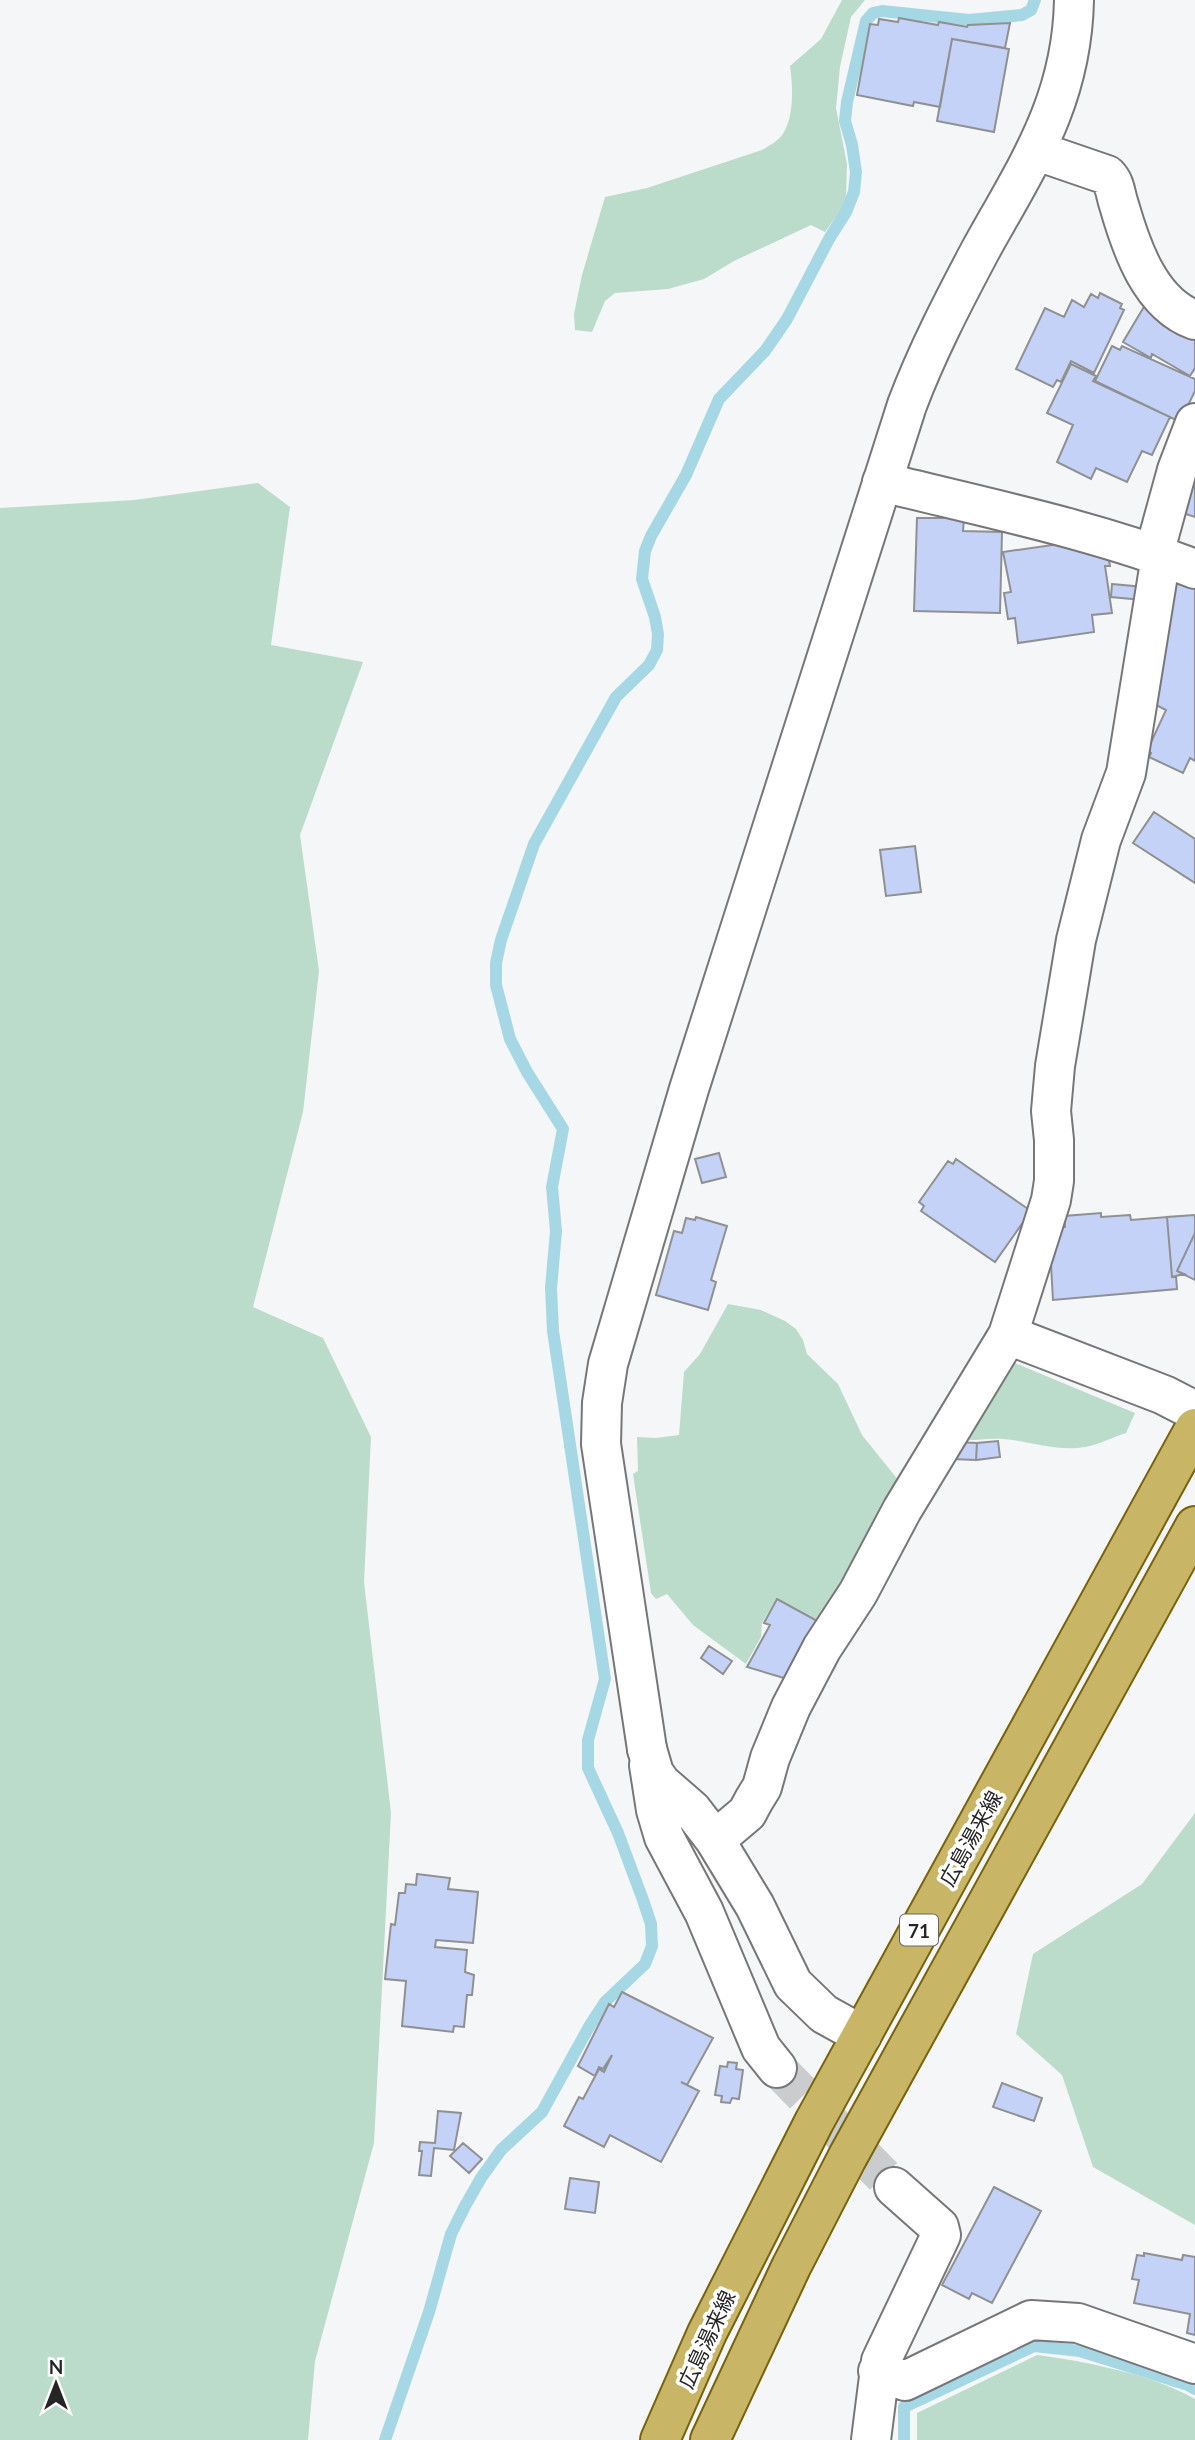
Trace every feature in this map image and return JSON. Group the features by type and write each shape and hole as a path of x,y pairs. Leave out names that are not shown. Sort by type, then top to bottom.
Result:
{"main road":[{"name":"広島湯来線","path":"660,2440 707,2333 759,2227 1195,1428"},
{"name":"71","path":"710,2440 791,2267 848,2158 1195,1526"}],"street":[{"path":"777,2068 761,2048 704,1912 664,1837 656,1810 601,1444 602,1403 608,1364 662,1175 907,405 939,328 1037,151 1054,112 1066,72 1074,0"},
{"path":"1037,151 1107,175 1113,182 1126,226 1150,280 1173,308 1195,320"},
{"path":"715,1840 747,1813 762,1787 770,1758 791,1707 822,1648 876,1563 902,1510 1008,1335 1051,1200 1055,1161 1051,1111 1057,1053 1076,940 1101,840 1126,773 1170,560 1177,470 1195,423"},
{"path":"882,482 1076,531 1170,560"},
{"path":"1008,1335 1164,1395 1195,1411"},
{"path":"647,1749 654,1773 661,1783 692,1810 715,1840 755,1906 785,1973 793,1984 824,2014 862,2035"},
{"path":"871,2440 881,2361 941,2235 939,2227 894,2187"},
{"path":"878,2371 905,2381 1031,2320 1078,2323 1195,2364"}],"green space":[{"path":"842,0 865,0 851,17 840,67 836,108 847,164 846,196 842,209 825,232 811,225 734,261 704,279 668,289 615,293 605,301 592,332 575,330 574,314 582,275 605,197 647,188 762,150 777,140 787,125 791,109 790,66 821,39"},
{"path":"258,483 290,507 271,645 363,662 300,835 319,971 303,1112 253,1307 323,1338 371,1437 364,1582 391,1813 374,2143 315,2361 308,2440 0,2440 0,508 134,500"},
{"path":"728,1304 761,1310 796,1329 807,1354 838,1384 862,1435 903,1486 829,1626 777,1598 762,1623 761,1637 746,1664 693,1625 667,1594 656,1599 651,1593 633,1474 638,1471 637,1437 679,1435 684,1372 700,1354"},
{"path":"1015,1363 1135,1413 1126,1433 1095,1445 1074,1448 1003,1439 959,1440 1004,1365"},
{"path":"1195,1813 1195,2225 1093,2167 1062,2075 1016,2034 1033,1954 1142,1884"},
{"path":"1037,2355 1118,2370 1178,2390 1195,2399 1195,2440 917,2440 917,2413"}],"building":[{"path":"899,18 967,27 1010,23 1005,48 952,39 940,107 914,102 913,106 857,95 870,24 878,25 879,19 898,22"},
{"path":"952,39 1009,49 994,132 937,121"},
{"path":"1100,293 1122,304 1120,308 1124,310 1094,373 1071,361 1061,382 1057,380 1053,387 1016,369 1045,308 1064,317 1072,300 1084,307 1091,294 1098,298"},
{"path":"1145,305 1195,335 1195,368 1190,376 1152,354 1151,358 1123,342"},
{"path":"1112,346 1120,350 1122,346 1195,379 1195,391 1180,422 1095,381"},
{"path":"1071,364 1096,376 1093,381 1170,417 1152,455 1142,451 1127,482 1096,468 1091,479 1057,462 1073,425 1047,413"},
{"path":"1195,461 1195,517 1180,512"},
{"path":"917,518 964,518 963,531 1002,532 1000,613 914,611"},
{"path":"1073,542 1108,555 1110,566 1105,566 1112,613 1092,615 1094,632 1018,643 1015,618 1008,619 1004,593 1011,592 1003,552"},
{"path":"1166,572 1195,584 1195,761 1190,758 1183,773 1149,757 1151,753 1147,751 1166,710 1152,703"},
{"path":"1112,584 1144,587 1142,600 1111,597"},
{"path":"1154,812 1195,839 1195,883 1133,843"},
{"path":"915,846 921,892 886,896 880,850"},
{"path":"719,1153 726,1177 702,1183 695,1159"},
{"path":"956,1159 1031,1211 995,1262 921,1211 924,1206 919,1202 948,1161 953,1164"},
{"path":"1101,1213 1101,1217 1130,1215 1131,1220 1167,1217 1172,1277 1176,1276 1177,1289 1053,1300 1049,1229 1065,1227 1064,1216"},
{"path":"1195,1215 1195,1233 1177,1271 1184,1274 1172,1277 1167,1217"},
{"path":"696,1217 727,1226 711,1280 716,1282 708,1310 656,1295 674,1231 682,1233 686,1218 695,1220"},
{"path":"1195,1233 1195,1280 1177,1271"},
{"path":"998,1441 1000,1457 976,1460 977,1443"},
{"path":"953,1442 977,1443 976,1460 952,1459"},
{"path":"777,1599 821,1623 794,1681 747,1667 770,1625 764,1623"},
{"path":"709,1646 732,1661 723,1674 701,1658"},
{"path":"417,1874 450,1878 448,1889 478,1892 473,1943 436,1940 435,1947 467,1950 465,1972 474,1975 472,1995 467,1995 464,2027 454,2026 453,2032 402,2026 406,1981 385,1979 391,1924 395,1925 399,1893 405,1893 406,1884 416,1885"},
{"path":"622,1992 713,2038 687,2085 699,2091 661,2162 610,2135 604,2147 564,2126 579,2097 583,2099 599,2069 604,2072 612,2055 603,2069 599,2067 595,2076 578,2066 609,2004 614,2007"},
{"path":"728,2062 737,2063 736,2069 743,2070 739,2099 732,2098 730,2103 721,2102 722,2096 715,2095 720,2066 727,2067"},
{"path":"1002,2083 1042,2098 1034,2121 993,2107"},
{"path":"438,2111 461,2113 454,2150 434,2148 431,2176 419,2175 422,2151 419,2151 420,2142 435,2143"},
{"path":"463,2143 482,2159 469,2173 450,2156"},
{"path":"570,2178 599,2182 595,2213 565,2209"},
{"path":"994,2187 1041,2211 992,2303 972,2293 969,2299 942,2285"},
{"path":"1144,2253 1182,2260 1183,2255 1195,2257 1195,2335 1187,2333 1190,2314 1134,2303 1139,2280 1132,2279 1137,2255 1144,2256"}],"waterway":[{"path":"385,2440 429,2312 451,2234 465,2206 501,2150 542,2112 605,2002 645,1964 652,1946 651,1924 643,1900 618,1833 588,1768 588,1740 605,1679 553,1331 551,1288 556,1231 552,1187 563,1129 510,1039 496,985 496,963 501,940 534,844 616,697 649,665 657,650 655,617 642,579 645,551 651,536 686,475 719,399 765,351 787,319 846,212 854,192 856,172 845,121 866,21 873,13 882,11 969,20 1022,15 1031,10 1035,0"},
{"path":"904,2440 904,2407 1034,2346 1080,2351 1195,2389"}],"tunnel":[{"path":"777,2068 894,2187"}]}
